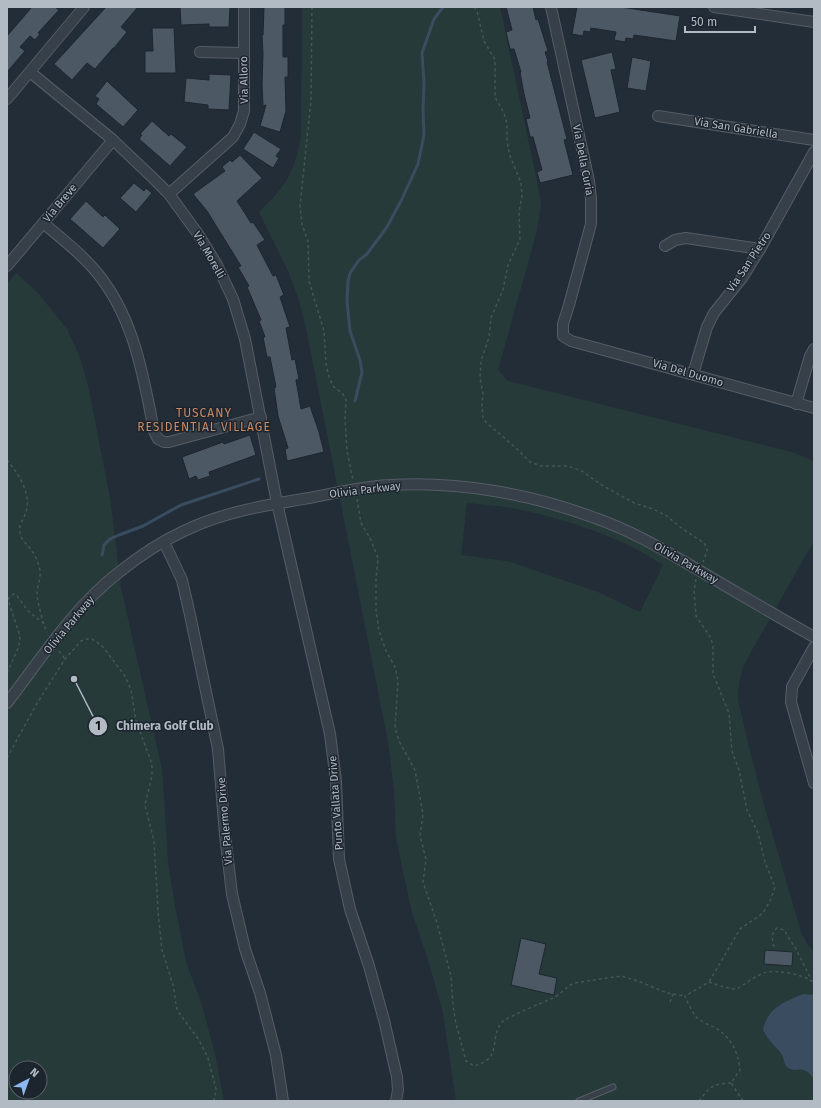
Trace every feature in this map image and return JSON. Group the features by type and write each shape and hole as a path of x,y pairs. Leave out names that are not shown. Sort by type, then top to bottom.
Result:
{"street":[{"path":"7,99 84,7"},
{"name":"Via Alloro","path":"169,194 228,142 233,137 240,124 244,111 244,7"},
{"name":"Via Della Curia","path":"551,7 589,181 591,211 590,224 563,324 563,336"},
{"path":"714,7 814,22"},
{"path":"200,52 244,53"},
{"name":"Via Morelli","path":"30,72 113,140 169,194 198,234 217,265 233,299 245,339 277,503"},
{"name":"Via San Gabriella","path":"658,116 814,140"},
{"name":"Via Breve","path":"7,266 113,140"},
{"name":"Via San Pietro","path":"693,374 707,327 714,313 742,278 760,249 814,152"},
{"path":"43,223 75,250 93,268 109,290 124,318 134,341 141,364 154,430 158,440 169,442 261,417"},
{"path":"665,246 675,240 686,238 760,249"},
{"name":"Via Del Duomo","path":"563,336 571,341 814,408"},
{"path":"796,404 810,356 814,349"},
{"name":"Olivia Parkway","path":"7,703 65,628 93,596 115,575 132,562 164,542 184,531 218,518 245,510 277,503 388,485 422,485 488,490 564,507 596,518 633,534 668,552 814,637"},
{"name":"Punto Vallata Drive","path":"277,503 330,734 336,781 339,859 350,909 370,966 384,1020 397,1077 398,1090 396,1101"},
{"name":"Via Palermo Drive","path":"164,542 182,580 190,615 218,748 225,836 232,894 245,949 260,993 276,1054 283,1101"},
{"path":"814,647 792,687 791,695 791,702 814,783"}],"lane":[{"path":"579,1101 613,1087"}],"path":[{"path":"312,7 311,100 300,206 302,224 308,242 310,281 324,331 326,364 329,377 333,386 343,394 346,400 345,419 347,451 361,523 371,540 378,558 376,578 376,610 379,631 386,651 395,667 398,682 395,728 399,741 415,770 423,814 420,836 426,859 423,882 438,923 451,976 456,1024 466,1061 474,1066 485,1064 491,1057 498,1030 503,1021 560,995 574,983 621,976 673,994 685,996 709,982 740,930 763,913 772,899 775,887 765,862 758,833 747,810 739,770 732,751 728,713 713,674 713,647 711,638 696,616 694,584 706,554 707,548 704,543 680,527 667,516 634,502 600,484 582,471 568,466 541,466 530,462 483,419 483,394 480,378 481,361 489,337 491,318 503,290 508,265 520,239 519,212 522,196 521,183 510,156 507,142 507,124 504,113 495,97 495,60 484,41 477,11 474,7"},
{"path":"7,460 15,469 24,489 27,506 20,527 20,532 22,538 33,552 37,560 40,579 37,595 43,623 28,611 17,596 14,594 10,596 8,600 20,636 19,646 7,673"},
{"path":"7,758 36,705 65,659 81,641 92,639 97,642 103,647 125,676 131,690 136,721 152,764 152,776 146,805 154,841 162,950 173,985 177,1010 199,1040 208,1058 216,1089 214,1101"},
{"path":"774,947 772,938 773,931 777,928 784,930 796,949 810,979 814,983"},
{"path":"709,982 731,989 736,988 766,972 780,972 810,979"},
{"path":"670,1002 673,994"},
{"path":"685,996 690,1008 698,1018 722,1032 730,1039 739,1058 740,1070 732,1083"},
{"path":"699,1101 710,1086 719,1083 732,1083"},
{"path":"732,1083 744,1101"}],"green space":[{"path":"302,7 500,7 541,203 537,231 498,370 508,381 795,453 814,461 814,541 743,666 739,683 738,700 764,805 801,932 807,944 814,952 814,1101 456,1101 443,1013 429,963 412,912 396,837 394,790 388,742 306,328 298,298 288,271 259,212 274,197 287,180 295,162 301,137","holes":["467,503 515,509 540,514 577,525 613,538 663,565 640,612 598,592 507,561 461,555"]},
{"path":"16,273 37,292 67,329 79,355 88,385 111,503 121,588 162,769 168,861 174,900 186,962 202,1005 215,1054 224,1101 7,1101 7,284"}],"water":[{"path":"803,994 814,995 814,1079 806,1071 793,1070 787,1067 783,1057 763,1030 765,1022 777,1007"}],"building":[{"path":"32,7 55,7 59,10 38,33 40,34 35,40 30,36 20,47 25,51 7,72 7,36"},
{"path":"106,7 138,7 121,27 127,32 114,48 95,69 87,63 72,80 54,64"},
{"path":"180,7 230,7 229,27 209,27 209,24 181,25"},
{"path":"264,7 285,7 285,25 283,25 283,57 288,57 288,77 285,77 286,111 280,132 260,126 266,105 263,106 262,85 262,35"},
{"path":"506,7 533,7 536,20 538,19 548,51 545,52 547,62 567,139 564,140 573,175 540,183 537,172 542,170 533,137 530,137 526,119 530,118 524,94 521,72 514,49 510,49 506,32 512,30"},
{"path":"577,7 621,7 680,16 676,41 634,35 633,39 626,38 625,42 614,40 616,32 591,28 590,32 584,31 583,36 572,34"},
{"path":"152,28 174,28 176,73 145,73 145,51 153,51"},
{"path":"612,52 616,69 611,70 620,112 595,118 581,60"},
{"path":"632,57 651,61 646,91 627,88"},
{"path":"209,74 231,75 229,110 208,109 208,105 184,102 186,78 209,80"},
{"path":"107,81 138,110 123,127 96,104 99,99 95,96"},
{"path":"152,121 169,136 171,134 187,147 170,166 139,139 142,135 140,134"},
{"path":"254,132 281,149 276,156 279,158 273,168 243,149"},
{"path":"240,155 262,178 237,201 251,223 253,222 265,240 257,245 273,276 276,275 284,295 280,297 290,327 286,328 292,360 295,359 299,379 296,380 301,409 310,406 324,452 287,461 285,449 288,448 278,416 274,388 276,387 270,357 267,357 263,337 265,337 259,321 261,320 247,287 249,286 238,267 241,266 207,211 193,194 225,171 222,167 230,160 232,162"},
{"path":"134,183 144,191 146,188 152,193 136,212 120,198"},
{"path":"86,201 103,217 105,215 120,229 103,248 70,219"},
{"path":"250,435 256,455 209,472 210,476 198,480 196,476 189,479 182,457 223,442 224,444"},
{"path":"521,938 546,944 539,974 557,978 554,995 511,985"},
{"path":"765,950 793,952 792,966 764,964"}],"waterway":[{"path":"355,401 362,372 360,360 350,331 347,301 350,273 359,260 367,254 387,227 418,164 424,135 424,83 422,53 434,19 443,7"},
{"path":"102,555 104,545 110,539 143,526 181,505 259,479"}],"place":[{"name":"Chimera Golf Club","path":"74,679"}],"district":[{"name":"TUSCANY RESIDENTIAL VILLAGE","path":"204,420"}]}
